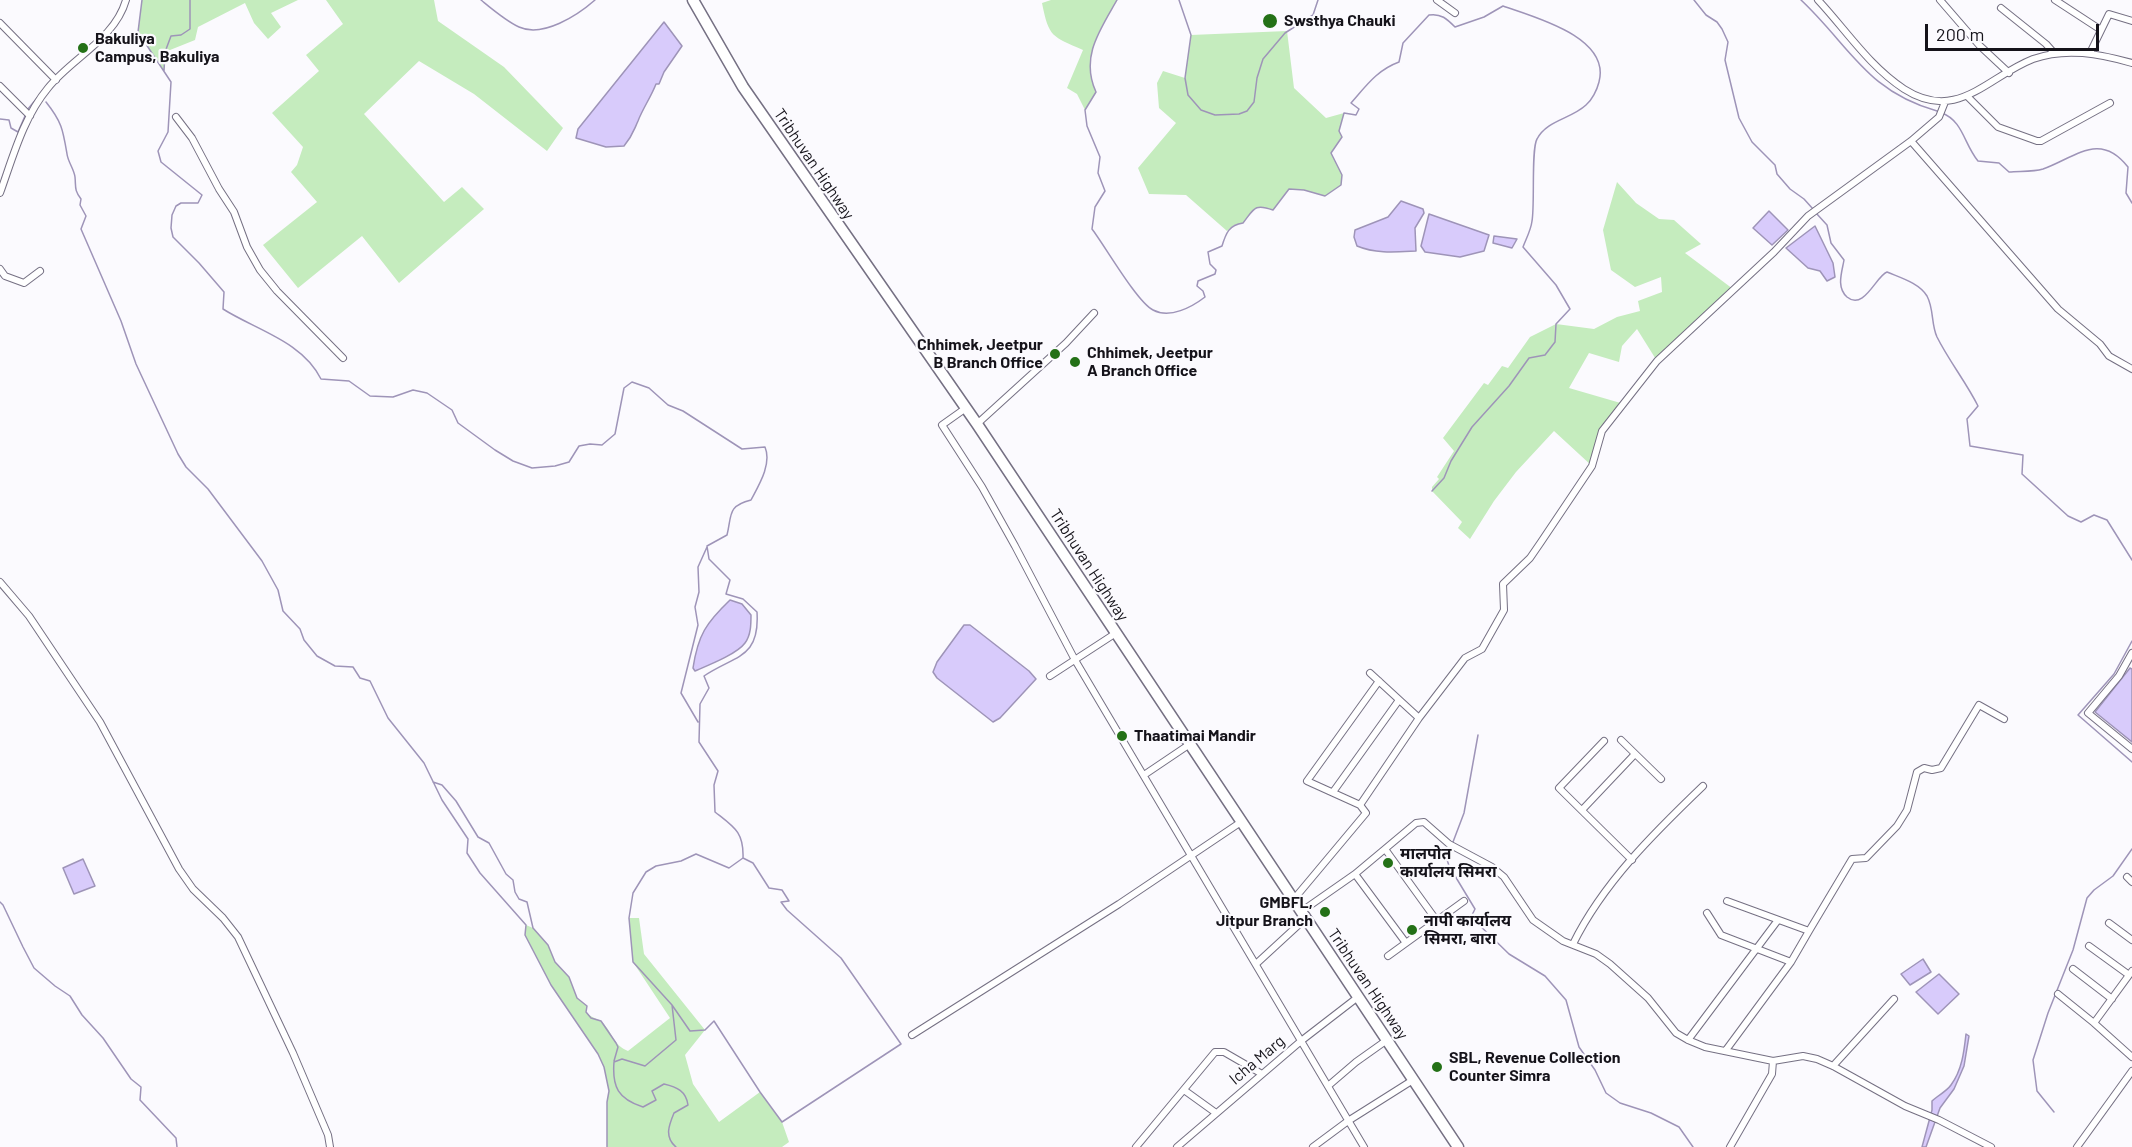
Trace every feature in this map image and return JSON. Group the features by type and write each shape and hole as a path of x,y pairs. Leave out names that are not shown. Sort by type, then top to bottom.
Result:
{"highway":[{"name":"Tribhuvan Highway","path":"693,0 743,87 977,424 1458,1147"}],"street":[{"path":"0,193 30,116 39,100 56,80 113,26 124,9 126,0"},
{"path":"1437,0 1455,13"},
{"path":"1818,0 1865,56 1886,75 1905,90 1943,104 1968,97 2032,59 2054,54 2090,53 2132,63"},
{"path":"1940,0 1980,45 2009,72"},
{"path":"2055,0 2101,30"},
{"path":"2001,8 2046,44 2054,54"},
{"path":"2090,53 2109,14 2132,21"},
{"path":"0,23 56,80"},
{"path":"0,86 30,116"},
{"path":"1968,97 1998,128 2037,141 2041,141 2110,103"},
{"path":"1360,806 1419,718 1466,658 1482,649 1504,610 1503,584 1530,558 1592,466 1602,431 1657,361 1774,252 1808,216 1911,141 1939,117 1943,104"},
{"path":"176,117 192,138 234,212 247,247 260,270 277,291 343,358"},
{"path":"1911,141 2058,309 2100,344 2109,356 2132,369"},
{"path":"0,269 5,276 24,283 40,271"},
{"path":"977,424 1066,343 1094,313"},
{"path":"966,408 942,425 1004,526 1044,597 1075,660 1364,1147"},
{"path":"0,582 30,616 100,722 179,869 193,888 223,918 238,937 305,1081 328,1135 330,1147"},
{"path":"1050,676 1116,633"},
{"path":"2132,653 2120,676 2088,713 2132,749"},
{"path":"1370,673 1419,718"},
{"path":"1294,899 1366,813 1360,806 1307,781 1379,681"},
{"path":"1333,792 1399,700"},
{"path":"1725,1050 1791,962 1852,859 1866,858 1897,826 1907,810 1917,772 1924,768 1932,770 1941,768 1979,705 2004,719"},
{"path":"1621,740 1661,779"},
{"path":"1604,741 1559,788 1632,860"},
{"path":"1144,776 1191,744"},
{"path":"1582,810 1635,754"},
{"path":"1573,944 1592,908 1671,817 1703,786"},
{"path":"912,1035 1191,857 1241,822"},
{"path":"1256,964 1304,915 1416,823 1424,822 1452,845 1492,867 1504,877 1533,920 1563,940 1596,954 1610,964 1648,998 1676,1033 1688,1040 1705,1047 1773,1061 1803,1056 1833,1066 1879,1092 1991,1147"},
{"path":"1385,849 1437,921"},
{"path":"1355,874 1406,943"},
{"path":"1388,956 1464,901"},
{"path":"1727,901 1809,932"},
{"path":"1707,913 1720,935 1791,962"},
{"path":"1688,1040 1778,920"},
{"path":"2109,923 2132,940"},
{"path":"2089,946 2131,973 2094,1023"},
{"path":"2073,969 2112,999"},
{"path":"2058,994 2132,1057"},
{"name":"Icha Marg","path":"1177,1147 1301,1041 1358,997"},
{"path":"1833,1066 1894,999"},
{"path":"1328,1086 1387,1040"},
{"path":"1136,1147 1212,1055 1219,1050 1262,1074"},
{"path":"1731,1147 1772,1074 1773,1061"},
{"path":"2077,1147 2132,1071"},
{"path":"1313,1147 1348,1121 1413,1080"},
{"path":"1184,1090 1216,1113"}],"green space":[{"path":"142,0 298,0 271,13 281,27 268,39 254,23 245,3 198,27 195,40 165,52 164,71 138,32"},
{"path":"326,0 434,0 438,21 504,67 563,128 547,151 474,94 419,61 364,114 444,202 462,187 484,209 399,283 362,236 298,288 263,245 317,202 291,172 297,165 303,147 272,113 319,71 306,55 343,24"},
{"path":"1051,0 1117,0 1094,44 1090,67 1096,92 1085,110 1077,94 1067,88 1083,50 1058,38 1050,30 1042,3"},
{"path":"1287,31 1294,88 1326,118 1344,113 1339,131 1342,137 1331,153 1342,175 1341,185 1325,196 1304,190 1289,189 1273,210 1258,207 1243,223 1234,225 1227,231 1186,195 1149,194 1138,168 1176,123 1159,108 1157,83 1163,71 1185,78 1191,35"},
{"path":"1617,182 1636,203 1659,219 1674,220 1701,244 1685,253 1733,289 1657,361 1637,329 1622,346 1619,362 1589,353 1569,388 1624,404 1602,431 1592,466 1554,431 1516,472 1470,539 1458,528 1462,522 1432,491 1432,487 1439,479 1437,477 1454,451 1443,438 1484,383 1488,385 1502,366 1508,368 1530,337 1556,324 1594,329 1617,317 1640,311 1638,301 1662,292 1661,277 1635,287 1611,270 1603,230"},
{"path":"629,918 639,918 644,954 705,1030 685,1055 693,1084 719,1122 760,1092 782,1122 789,1142 782,1147 607,1147 609,1091 604,1067 598,1054 551,985 525,935 526,925 533,928 548,945 555,962 569,977 577,998 587,1006 586,1012 602,1022 616,1042 628,1051 670,1018 633,962"}],"shaded area":[{"path":"664,22 682,46 664,72 659,84 656,84 624,146 606,147 576,138 578,129"},
{"path":"1401,201 1423,209 1424,213 1415,228 1416,251 1379,251 1357,246 1354,237 1355,230 1388,217"},
{"path":"1769,211 1788,230 1772,245 1753,228"},
{"path":"1429,214 1489,235 1484,251 1460,257 1425,252 1421,246"},
{"path":"1815,226 1833,263 1835,277 1827,281 1820,271 1808,268 1786,248"},
{"path":"1494,236 1517,239 1512,248 1493,243"},
{"path":"730,600 742,604 751,615 747,640 729,655 695,671 693,668 695,657 704,630"},
{"path":"964,625 970,625 1036,679 1000,718 993,722 937,678 933,672 937,662"},
{"path":"2130,668 2132,669 2132,742 2095,712"},
{"path":"83,859 95,886 74,894 63,868"},
{"path":"1923,959 1931,972 1910,985 1901,974"},
{"path":"1939,974 1959,994 1938,1014 1916,992"},
{"path":"1966,1034 1969,1036 1964,1066 1954,1089 1940,1108 1926,1147 1922,1147 1932,1110 1932,1101 1947,1090 1955,1079 1962,1061"}],"waterway":[{"path":"142,0 138,32 171,82 168,132 158,151 161,162 202,195 198,203 181,203 176,206 172,215 173,237 224,292 223,309 290,346 313,366 321,379 349,381 370,396 393,397 413,390 427,393 452,410 458,423 495,450 513,461 532,468 569,462 579,446 602,445 615,434 624,388 632,382 649,388 668,405 683,411 742,449 765,447 766,467 751,500 734,508 727,535 707,546 709,559 730,580 726,594 743,599 757,612 757,627 750,647 743,654 704,676 709,688 700,704 699,742 718,771 714,785 715,812 737,831 742,842 743,858 729,868 696,854 681,861 656,866 646,872 633,893 629,918 633,962 672,1005 676,1040 645,1066 622,1059 614,1062 614,1078 622,1096 643,1107 656,1100 652,1091 664,1084 677,1088 683,1093 688,1105 674,1113 669,1131 670,1139 676,1147"},
{"path":"164,71 165,52 171,36 181,35 190,29 190,0"},
{"path":"481,0 509,22 528,30 539,30 560,23 595,0"},
{"path":"1117,0 1104,22 1091,55 1090,67 1096,92 1085,110 1087,126 1100,157 1098,173 1105,191 1095,207 1092,229 1121,273 1146,305 1153,310 1166,313 1180,311 1205,297 1203,291 1197,286 1198,281 1215,274 1216,270 1210,264 1208,252 1222,246 1229,230 1243,223 1252,211 1258,207 1273,210 1289,189 1304,190 1325,196 1341,185 1342,175 1331,153 1342,137 1339,131 1344,113 1356,115 1359,109 1351,103 1378,74 1399,62 1403,43 1429,15 1440,16 1455,27 1484,17 1503,6 1567,31 1582,41 1593,53 1600,66 1599,82 1592,98 1580,110 1547,128 1537,139 1534,154 1532,221 1523,247 1556,285 1570,309 1556,324 1555,342 1545,355 1529,358 1509,386 1472,427 1451,461 1444,478 1432,491"},
{"path":"1179,0 1191,35 1185,78 1188,95 1201,110 1215,115 1239,114 1247,111 1254,102 1257,78 1263,59 1285,33 1313,15 1318,0"},
{"path":"1694,0 1706,15 1717,22 1728,42 1725,60 1739,118 1752,142 1775,165 1777,174 1790,189 1813,209"},
{"path":"1801,0 1876,79 1893,92 1937,111"},
{"path":"28,109 37,98"},
{"path":"46,102 61,126 74,174 76,191 86,216 81,229 121,321 136,364 178,454 186,467 208,489 262,561 278,590 283,611 300,629 304,640 317,656 335,666 353,667 360,678 370,681 388,718 424,763 442,800 468,839 467,853 480,873 526,925 525,935 551,985 598,1054 604,1067 609,1091 607,1147"},
{"path":"1942,113 1955,121 1978,161 1999,163 2009,172 2043,169 2087,150 2108,150 2118,156 2128,167 2126,193 2132,203"},
{"path":"0,119 9,120 11,128 18,132 25,116"},
{"path":"1816,213 1827,225 1831,243 1844,260 1841,284 1847,297 1859,300 1887,272 1915,284 1924,291 1931,306 1937,337 1978,406 1967,419 1970,446 2023,455 2022,474 2068,516 2081,522 2094,515 2107,520 2132,560"},
{"path":"698,722 681,693 698,625 695,607 699,592 698,567 707,547"},
{"path":"2132,641 2114,674 2078,715 2132,762"},
{"path":"1453,842 1464,813 1478,735"},
{"path":"433,782 442,785 456,801 478,837 489,843 506,874 513,880 519,899 527,902 533,928 548,945 555,962 569,977 577,998 587,1006 586,1012 591,1018 601,1021 616,1043 618,1047 614,1061"},
{"path":"1451,847 1446,856 1449,866 1475,909 1471,917 1509,954 1545,976 1566,1000 1579,1047 1595,1070 1606,1093 1620,1103 1651,1113 1679,1127 1693,1147"},
{"path":"2054,1112 2037,1091 2033,1060 2048,1013 2073,950 2087,898 2113,876 2132,849"},
{"path":"672,1005 690,1031 705,1030 714,1021 782,1122 901,1044 841,958 787,910 781,902 789,901 782,890 769,888 753,863 743,858"},
{"path":"0,902 34,968 70,996 131,1079 141,1087 140,1100 176,1138 177,1147"}],"place":[{"name":"Swsthya Chauki","path":"1270,21"},
{"name":"Bakuliya Campus, Bakuliya","path":"83,48"},
{"name":"Chhimek, Jeetpur B Branch Office","path":"1055,354"},
{"name":"Chhimek, Jeetpur A Branch Office","path":"1075,362"},
{"name":"Thaatimai Mandir","path":"1122,736"},
{"name":"मालपोत कार्यालय सिमरा","path":"1388,863"},
{"name":"GMBFL, Jitpur Branch","path":"1325,912"},
{"name":"नापी कार्यालय सिमरा, बारा","path":"1412,930"},
{"name":"SBL, Revenue Collection Counter Simra","path":"1437,1067"}]}
